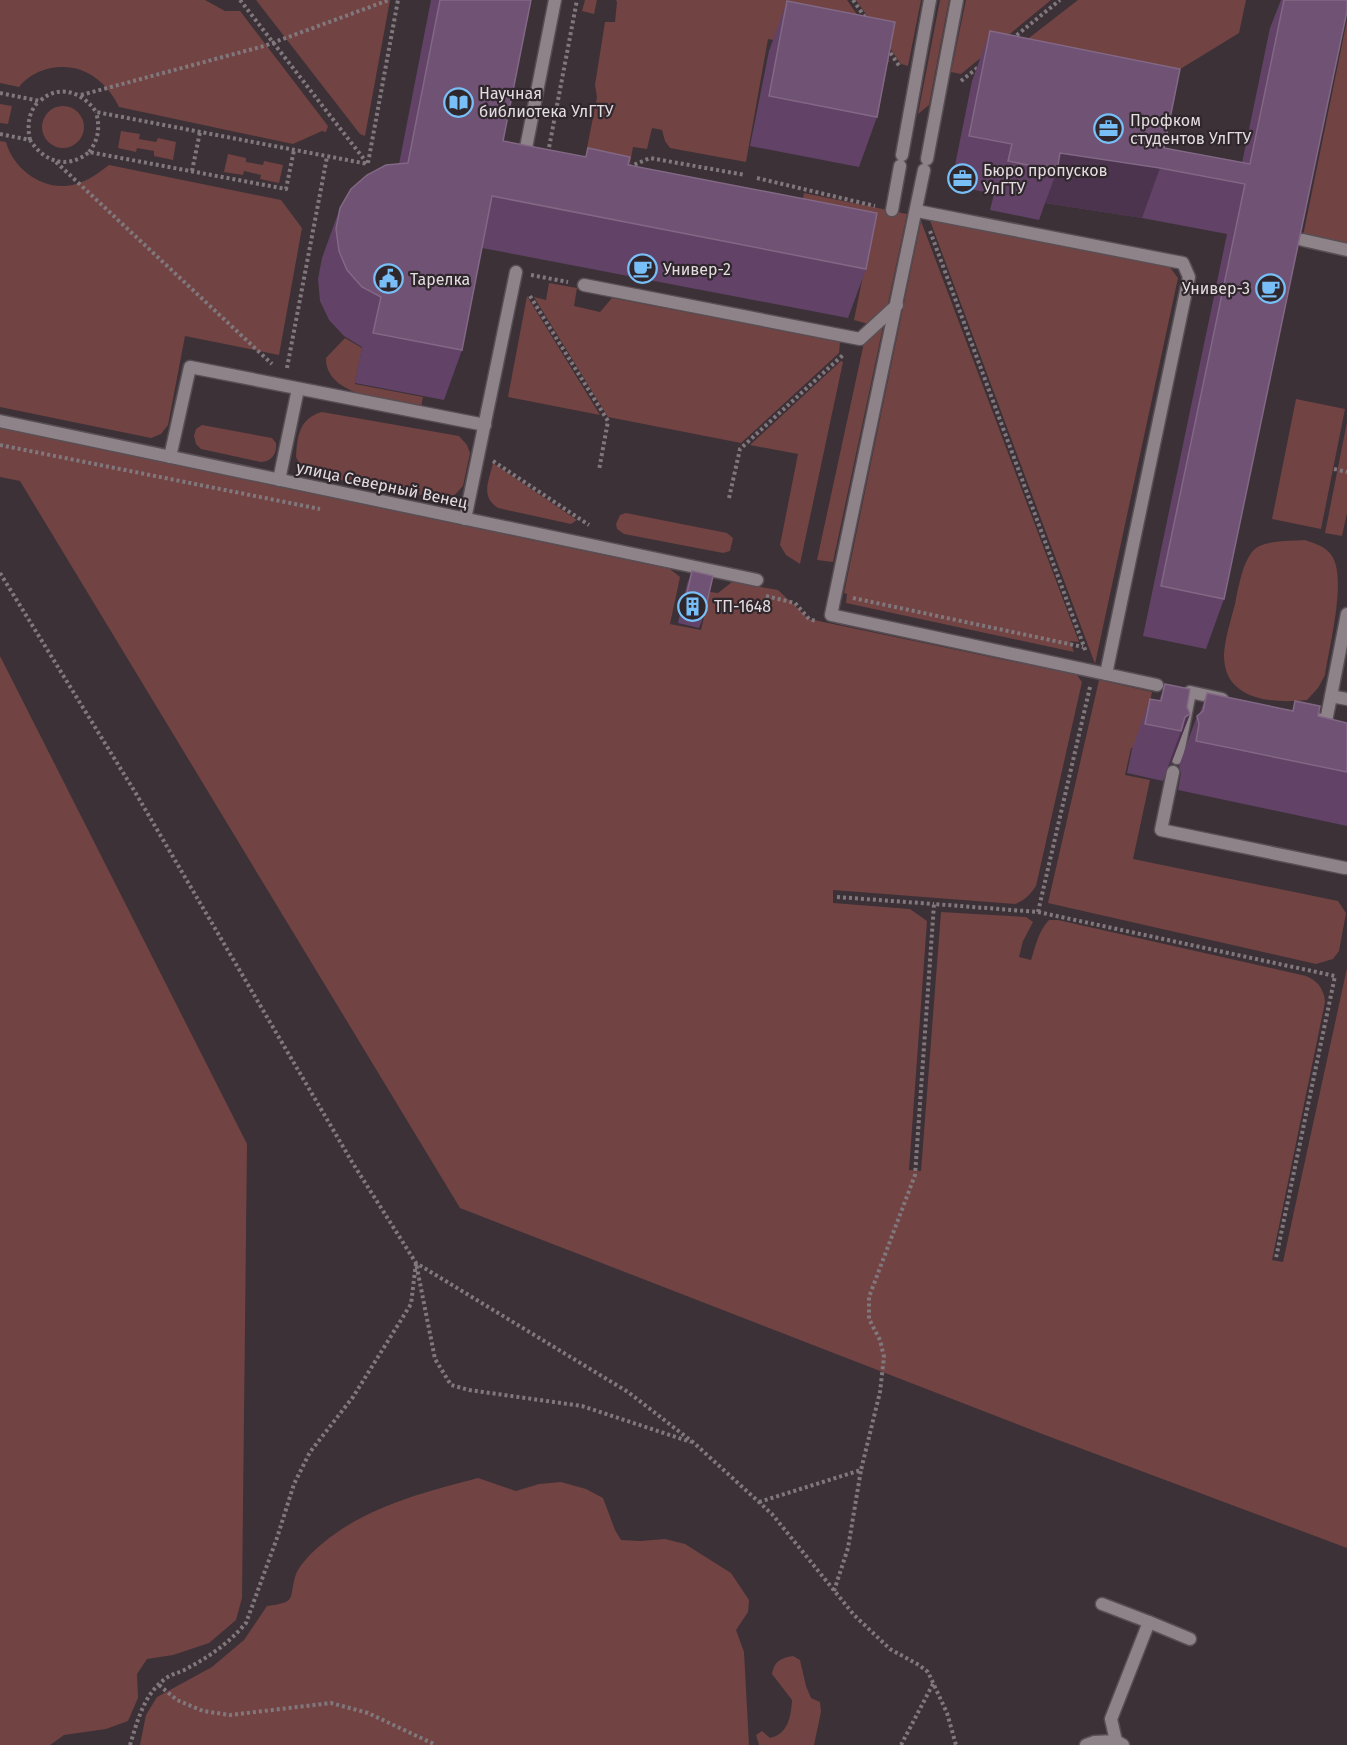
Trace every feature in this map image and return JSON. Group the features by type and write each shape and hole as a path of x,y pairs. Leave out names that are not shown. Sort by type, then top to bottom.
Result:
{"lane":[{"path":"524,158 555,0"},
{"path":"892,210 930,0"},
{"path":"957,0 917,210 831,615 1157,685"},
{"path":"917,210 1183,263 1189,277 1100,673"},
{"path":"1303,240 1347,250"},
{"path":"465,519 516,272"},
{"path":"584,285 860,339 897,305"},
{"path":"170,457 190,367 285,382 298,389 484,425"},
{"path":"279,480 298,389"},
{"name":"улица Северный Венец","path":"0,421 757,580"},
{"path":"1303,716 1326,721 1347,614"},
{"path":"1177,758 1190,692 1235,702"},
{"path":"1331,696 1347,699"},
{"path":"1173,772 1161,830 1345,868"},
{"path":"1102,1604 1190,1639"},
{"path":"1086,1745 1094,1742 1120,1743 1111,1719 1149,1622"}],"path":[{"path":"240,0 368,164"},
{"path":"80,95 274,43 389,0"},
{"path":"368,164 398,0"},
{"path":"524,158 546,162 577,0"},
{"path":"853,0 873,29"},
{"path":"1007,43 1060,0"},
{"path":"880,39 914,87"},
{"path":"938,99 989,58"},
{"path":"68,91 80,95 90,102 96,112 99,134 95,145 78,160 56,162 45,158 30,140 29,117 40,101 55,92 68,91"},
{"path":"0,93 40,101"},
{"path":"96,112 368,164"},
{"path":"192,171 200,132"},
{"path":"0,135 30,140"},
{"path":"89,152 286,189 294,150"},
{"path":"285,382 327,157"},
{"path":"627,168 650,158 745,176"},
{"path":"56,162 285,382"},
{"path":"757,178 892,210"},
{"path":"836,594 1084,647 926,220 917,210"},
{"path":"516,272 584,285"},
{"path":"516,272 608,421 599,470"},
{"path":"729,498 740,449 860,339"},
{"path":"479,451 590,526"},
{"path":"1334,469 1347,472"},
{"path":"0,573 135,792 352,1162 416,1263 435,1359 451,1385 470,1390 582,1406 694,1443"},
{"path":"1038,912 1100,673"},
{"path":"837,897 1038,912 1335,976 1276,1258"},
{"path":"834,1591 848,1548 861,1470 880,1392 884,1357 880,1340 869,1319 869,1297 915,1174 934,904"},
{"path":"416,1263 628,1392 694,1443 772,1514 854,1615 890,1649 928,1672 934,1682 956,1745"},
{"path":"130,1745 147,1698 165,1678 213,1654 237,1634 246,1623 294,1484 310,1452 353,1397 411,1304 416,1263"},
{"path":"759,1502 861,1470"},
{"path":"901,1745 934,1682"},
{"path":"159,1685 177,1700 203,1712 230,1715 332,1703 368,1713 436,1745"}],"shaded area":[{"path":"0,0 205,0 225,11 240,11 328,126 326,132 322,131 293,144 119,107 99,80 70,67 43,70 28,78 19,87 0,83"},
{"path":"256,0 390,0 365,136 360,134"},
{"path":"585,0 597,0 594,14 582,11"},
{"path":"616,0 847,0 890,62 768,39 746,162 670,148 662,130 652,128 647,149 633,147 630,163 601,166 584,163 597,97 595,85 605,22 615,22"},
{"path":"856,0 921,0 908,66 901,64"},
{"path":"940,0 949,0 929,105 918,114"},
{"path":"966,0 1051,0 961,74 951,72"},
{"path":"1078,0 1246,0 1239,33 1133,98 989,69"},
{"path":"1347,20 1347,245 1303,236"},
{"path":"0,104 12,106 8,124 0,123"},
{"path":"63,106 78,112 84,127 78,142 63,148 48,142 42,127 48,112"},
{"path":"121,131 140,134 139,139 156,142 158,138 176,142 173,160 154,156 154,151 137,148 136,152 118,148"},
{"path":"0,141 6,142 16,162 24,170 43,182 54,185 76,184 94,176 109,165 281,200 302,228 279,355 185,336 168,425 161,434 151,438 0,407"},
{"path":"228,154 246,158 246,162 263,165 264,161 283,165 279,183 260,179 261,175 244,171 243,175 224,172"},
{"path":"804,193 907,214 833,562 817,560 868,324 854,320 866,261 793,246"},
{"path":"929,218 1169,266 1178,278 1095,664"},
{"path":"921,221 1079,642 1070,641 1074,652 846,603 847,594 844,593"},
{"path":"549,283 577,288 574,306 600,312 612,298 840,342 839,353 741,443 608,417 534,297 546,300"},
{"path":"527,296 600,415 508,397"},
{"path":"345,338 362,348 355,384 423,397 421,407 363,395 336,381 329,371 326,358"},
{"path":"841,361 843,362 800,564 786,555 780,545 798,454 750,445"},
{"path":"1296,399 1345,409 1321,529 1272,519"},
{"path":"322,412 459,436 467,445 470,453 463,486 450,500 312,475 301,467 296,457 297,442 304,423"},
{"path":"1347,422 1347,513 1342,536 1325,533"},
{"path":"202,425 272,438 276,443 275,454 261,462 201,449 196,444 194,436 196,429"},
{"path":"0,428 670,569 680,577 670,624 701,630 710,592 718,593 732,582 778,590 809,619 1077,675 1082,682 1036,886 1027,897 1015,904 833,890 833,903 910,909 927,921 909,1170 921,1171 941,912 1026,917 1033,922 1023,941 1019,957 1031,960 1042,929 1049,920 1058,920 1306,976 1320,986 1325,1002 1272,1260 1283,1262 1347,968 1347,1548 1045,1435 460,1208 20,481 0,477"},
{"path":"493,463 577,520 571,524 498,508 492,503 487,493"},
{"path":"626,513 727,533 733,538 730,551 723,553 624,534 617,529 616,524 620,515"},
{"path":"1305,540 1320,546 1332,556 1338,580 1333,631 1325,675 1318,688 1307,700 1279,701 1252,696 1232,681 1226,669 1224,654 1244,567 1251,554 1260,546 1272,542"},
{"path":"0,656 247,1144 242,1598 236,1620 209,1643 173,1655 147,1659 137,1674 138,1698 128,1721 106,1729 64,1735 50,1745 0,1745"},
{"path":"1099,680 1152,692 1141,749 1131,748 1125,775 1150,780 1133,859 1338,901 1346,913 1339,951 1333,959 1316,964 1048,903"},
{"path":"478,1478 516,1491 539,1484 561,1482 586,1489 603,1498 621,1540 665,1539 685,1544 731,1573 749,1600 748,1612 736,1630 744,1652 749,1745 140,1745 146,1715 157,1697 212,1667 244,1640 267,1606 288,1600 298,1570 323,1543 340,1530 396,1502"},
{"path":"793,1656 800,1660 811,1698 820,1702 821,1712 814,1745 759,1745 756,1735 762,1731 770,1738 776,1736 785,1729 787,1724 792,1700 772,1674 774,1666 779,1661"}],"building":[{"path":"440,0 531,0 503,141 586,157 588,148 630,157 628,165 877,213 866,269 492,196 462,350 373,333 381,297 362,287 347,270 339,251 336,229 340,208 351,189 367,175 386,165 408,163"},
{"path":"1284,0 1347,0 1347,11 1224,599 1161,586 1245,184 1060,153 1057,171 1008,161 1012,144 969,136 990,31 1180,69 1164,148 1250,164"},
{"path":"787,1 895,22 877,117 769,96"},
{"name":"ТП-1648","path":"692,571 713,576 704,615 683,610"},
{"path":"1165,684 1190,689 1187,707 1190,714 1185,717 1181,731 1145,724 1150,699 1161,701"},
{"path":"1207,693 1293,711 1295,701 1320,706 1318,716 1347,723 1347,772 1196,741 1199,724 1197,716 1203,711"}],"place":[{"name":"Научная библиотека УлГТУ","path":"458,102"},
{"name":"Профком студентов УлГТУ","path":"1109,129"},
{"name":"Бюро пропусков УлГТУ","path":"962,179"},
{"name":"Универ-2","path":"642,269"},
{"name":"Тарелка","path":"389,279"},
{"name":"Универ-3","path":"1271,288"},
{"name":"ТП-1648","path":"693,606"}]}
